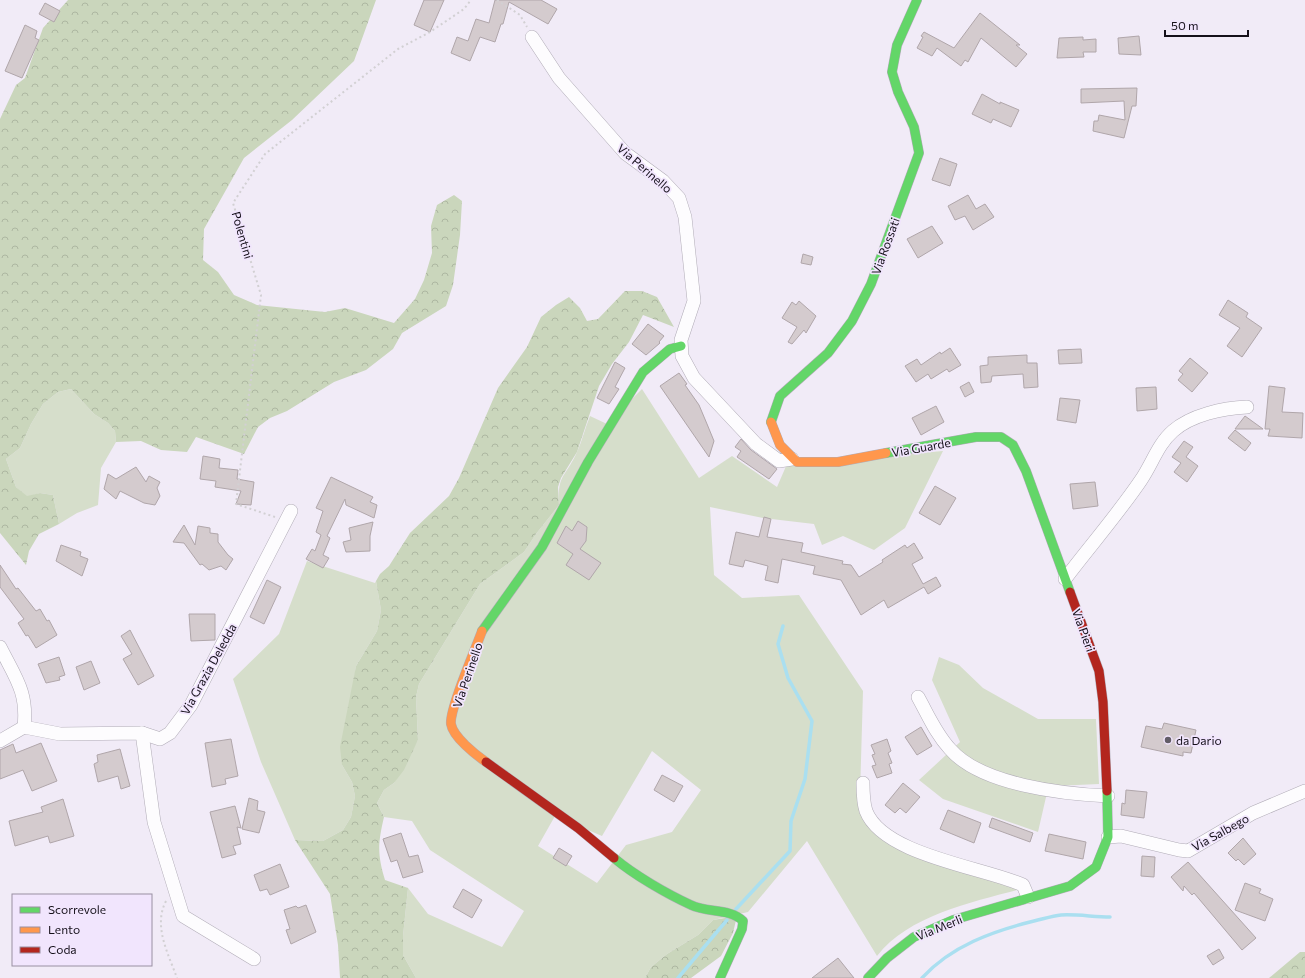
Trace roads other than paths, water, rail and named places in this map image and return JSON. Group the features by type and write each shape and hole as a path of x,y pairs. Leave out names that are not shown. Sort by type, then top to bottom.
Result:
{"street":[{"name":"Via Rossati","path":"795,460 780,445 771,422 780,396 828,353 852,321 871,284 919,153 915,130 898,92 892,72 895,53 917,0"},
{"name":"Via Perinello","path":"532,37 559,78 620,148 663,181 679,198 685,217 694,301 681,340 681,346 670,349 643,372 588,462 542,547 483,629 457,699 451,724 456,735 478,756 578,828 625,868 692,906 737,915 743,921 742,929 720,978"},
{"path":"681,346 682,356 694,378 756,444 779,461 795,460"},
{"path":"1065,580 1141,480 1164,441 1173,431 1200,416 1233,407 1247,407"},
{"name":"Via Guarde","path":"795,460 838,462 976,437 1001,437 1014,445 1026,471"},
{"name":"Via Pieri","path":"1000,905 1070,886 1096,867 1108,837 1108,796 1103,702 1099,671 1026,471"},
{"name":"Via Grazia Deledda","path":"24,728 60,734 142,733 160,739 170,733 191,705 289,516"},
{"path":"0,647 23,692 26,712 24,728 0,740"},
{"path":"918,697 940,737 951,751 969,764 1001,778 1042,790 1069,794 1108,796"},
{"path":"142,733 154,822 183,916 254,959"},
{"path":"863,783 864,801 867,812 876,826 885,834 902,845 930,856 1023,885 1028,897"},
{"name":"Via Salbego","path":"1108,837 1121,836 1188,851 1253,813 1305,791"},
{"name":"Via Merli","path":"868,978 887,958 914,937 953,920 1000,905"}],"waterway":[{"path":"736,909 790,851 791,821 805,779 812,721 788,678 778,644 783,626"},
{"path":"922,978 933,967 959,949 974,941 1003,930 1061,915 1110,917"},
{"path":"678,978 727,920"}],"place":[{"name":"da Dario","path":"1168,740"}]}
